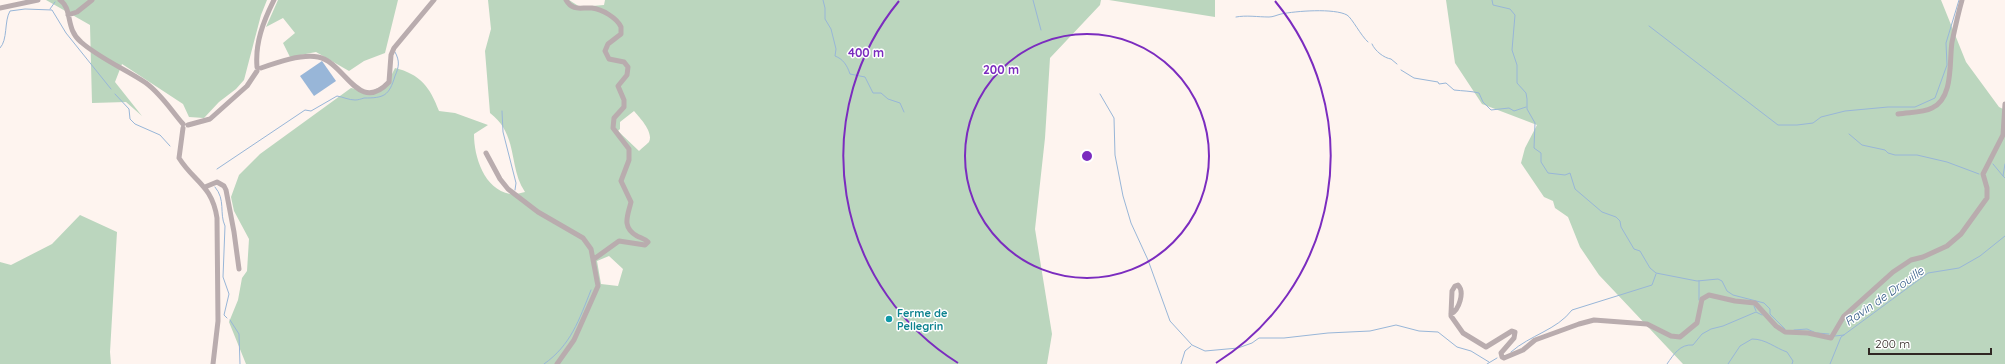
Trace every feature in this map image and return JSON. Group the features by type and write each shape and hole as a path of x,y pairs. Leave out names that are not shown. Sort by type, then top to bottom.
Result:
{"street":[{"path":"0,8 38,0"},
{"path":"60,0 65,4 71,29 77,39 151,88 184,126 179,158 205,187 214,204 218,232 218,321 213,364"},
{"path":"68,15 77,12 92,0"},
{"path":"184,126 210,119 247,86 258,69 256,55 261,29 274,0"},
{"path":"258,69 298,59 318,57 327,61 359,90 368,93 378,91 389,82 391,54 394,48 434,0"},
{"path":"566,0 576,9 592,8 600,10 617,21 621,27 621,34 608,44 605,51 609,59 624,62 628,67 627,75 618,86 624,100 624,107 615,116 613,128 629,149 629,160 621,180 631,202 627,216 627,224 634,234 648,242 645,245 619,241 594,259"},
{"path":"1898,114 1931,108 1936,105 1945,92 1950,78 1952,43 1962,0"},
{"path":"1451,314 1456,312 1459,307 1461,290 1458,285 1452,289 1451,314 1452,318 1463,333 1485,346 1489,346 1512,331 1515,332 1514,338 1501,353 1502,357 1504,358 1523,350 1535,340 1594,320 1646,324 1671,336 1680,337 1697,323 1702,299 1710,294 1735,302 1756,304 1776,326 1785,332 1808,333 1831,338 1844,316 1862,298 1893,272 1910,260 1923,257 1947,246 1961,234 1987,198 1987,188 1983,174 2003,135 2005,104"},
{"path":"486,153 498,177 508,189 538,212 583,238 590,245 594,259 598,284 597,288 574,340 557,364"},
{"path":"205,187 217,182 224,186 226,190 234,232 238,269"}],"green space":[{"path":"46,0 267,0 261,15 244,80 236,89 219,102 204,118 189,117 183,104 122,64 115,82 142,116 126,102 92,103 90,25"},
{"path":"278,0 398,0 385,53 364,61 349,71 316,52 290,57 283,43 295,33 283,18 266,27"},
{"path":"488,0 569,0 580,7 604,5 605,0 1101,0 1100,5 1050,58 1045,138 1035,229 1052,334 1047,364 246,364 229,322 238,300 242,278 247,271 249,239 234,211 231,197 239,175 260,154 351,88 369,92 387,84 395,68 418,78 428,88 439,111 455,113 488,125 474,134 474,143 482,171 493,186 501,191 512,194 525,192 516,172 512,151 505,131 490,113 485,51 491,29","holes":["634,111 648,129 650,138 649,142 639,151 618,131 620,129 620,122","609,256 623,269 618,286 601,284 597,261"]},
{"path":"1109,0 1215,0 1215,17"},
{"path":"1446,0 1941,0 1966,62 1999,107 2005,110 2005,364 1683,364 1599,275 1580,247 1568,217 1555,208 1553,201 1544,197 1521,163 1525,148 1537,125 1482,104 1455,63"},
{"path":"80,215 117,232 110,352 111,364 0,364 0,262 11,265 52,244"}],"water":[{"path":"322,61 336,81 314,96 300,76"}],"waterway":[{"path":"823,0 825,19 831,29 836,49 835,56 844,63 850,74 865,77 873,93 881,93 888,99 900,103 904,112"},
{"path":"1033,0 1041,30"},
{"path":"1492,0 1493,5 1510,9 1515,15 1512,50 1517,65 1517,83 1526,93 1527,109 1535,123 1534,148 1541,153 1541,162 1548,173 1565,175 1570,173 1575,189 1602,212 1616,217 1620,221 1621,227 1634,249 1640,251 1650,268 1656,273 1697,281 1718,279 1722,281 1727,291 1733,295 1764,303 1770,309 1770,314 1785,329"},
{"path":"1649,26 1778,125 1797,125 1813,123 1821,117 1845,111 1888,107 1915,107 1935,98 1947,65 1946,43 1959,0"},
{"path":"50,9 55,2"},
{"path":"0,48 4,40 10,11 25,9 52,10 66,33 111,89"},
{"path":"1236,17 1270,17 1305,11 1333,11 1347,15 1368,42"},
{"path":"1372,44 1380,54 1391,59 1397,64"},
{"path":"217,169 305,110 311,111 337,96 350,100 358,100 385,94 388,92 393,83 397,70 398,61 395,52"},
{"path":"1401,70 1414,78 1438,82 1439,84 1446,83 1454,90 1479,93 1483,102 1491,110 1509,108 1514,111 1526,107"},
{"path":"115,94 129,109 130,119 135,124 160,135 170,146"},
{"path":"1100,94 1114,118 1115,155 1123,196 1131,223 1148,260 1170,321 1192,345 1205,351 1238,348 1252,343 1259,338 1284,338 1328,333 1370,331 1396,325 1419,331 1438,332 1457,347 1471,351 1489,362"},
{"path":"502,111 503,132 516,183 515,190"},
{"path":"1849,134 1862,145 1885,150 1888,153 1895,155 1917,155 1947,162 1979,174"},
{"path":"1993,164 2003,176"},
{"path":"2005,164 2003,176 2005,178"},
{"path":"215,187 220,197 222,216 225,226 223,277 229,294 224,315 227,318"},
{"name":"Ravin de Drouille","path":"1830,364 1841,337 1928,273 1959,268 1980,256 2005,236"},
{"path":"1511,352 1526,341 1559,323 1572,310 1652,285 1656,274"},
{"path":"1699,281 1699,300"},
{"path":"544,364 553,357 568,340 578,322 591,290"},
{"path":"1754,306 1756,311"},
{"path":"1667,364 1678,350 1684,346 1693,345 1702,334 1711,329 1723,326 1756,312 1762,315"},
{"path":"230,320 239,334 240,364"},
{"path":"1794,330 1807,329 1814,332"},
{"path":"1817,333 1829,334"},
{"name":"Ravin de Drouille","path":"1835,336 1844,335"},
{"path":"1728,364 1740,346 1752,339 1766,342 1787,352 1793,361 1792,364"},
{"path":"1181,364 1185,351 1191,346"},
{"path":"1487,364 1497,358"}],"place":[{"name":"Ferme de Pellegrin","path":"889,319"}]}
